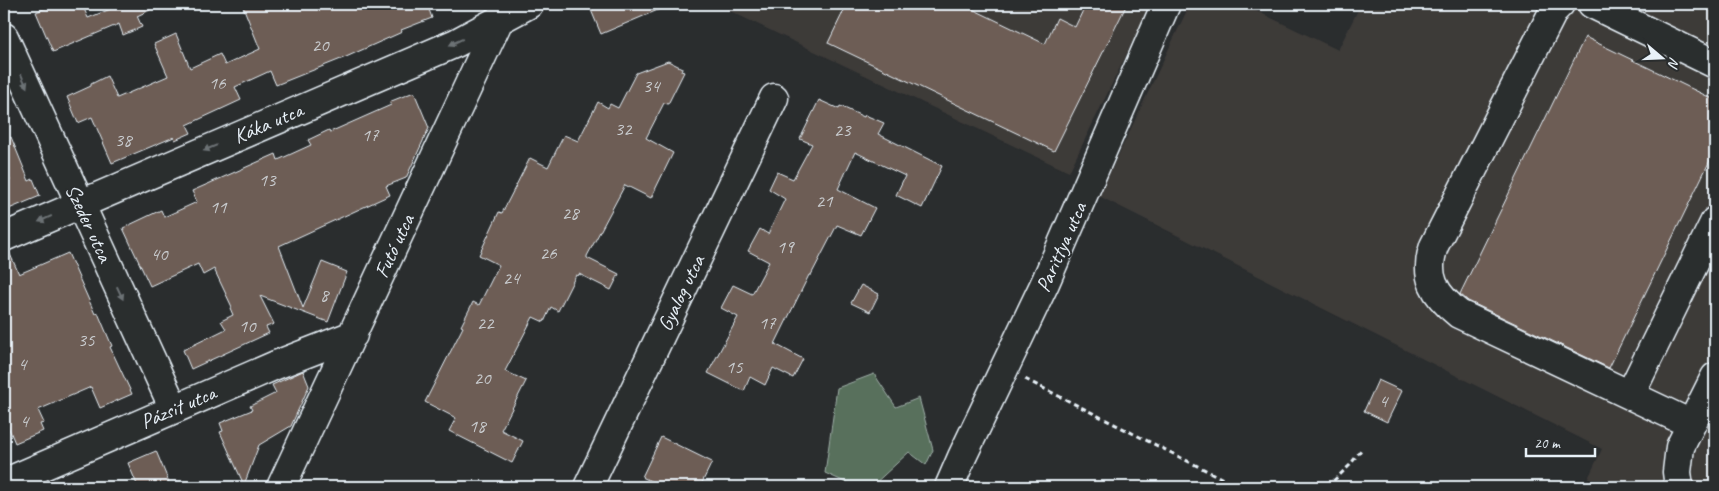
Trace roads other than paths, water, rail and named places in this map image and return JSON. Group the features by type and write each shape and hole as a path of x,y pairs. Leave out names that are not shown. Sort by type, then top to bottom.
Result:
{"street":[{"name":"Káka utca","path":"4,237 447,47 503,12 529,4"},
{"name":"Parittya utca","path":"950,487 962,457 1045,283 1166,4"},
{"path":"1560,4 1554,10 1434,246 1429,259 1430,275 1435,290 1444,303 1459,314 1691,424"},
{"path":"1592,4 1715,64"},
{"name":"Futó utca","path":"281,487 503,12"},
{"name":"Szeder utca","path":"4,37 174,409"},
{"name":"Gyalog utca","path":"588,487 774,98"},
{"path":"1630,395 1715,221"},
{"name":"Pázsit utca","path":"4,483 276,365 353,335"},
{"path":"1679,487 1677,472 1680,446 1715,377"}]}
